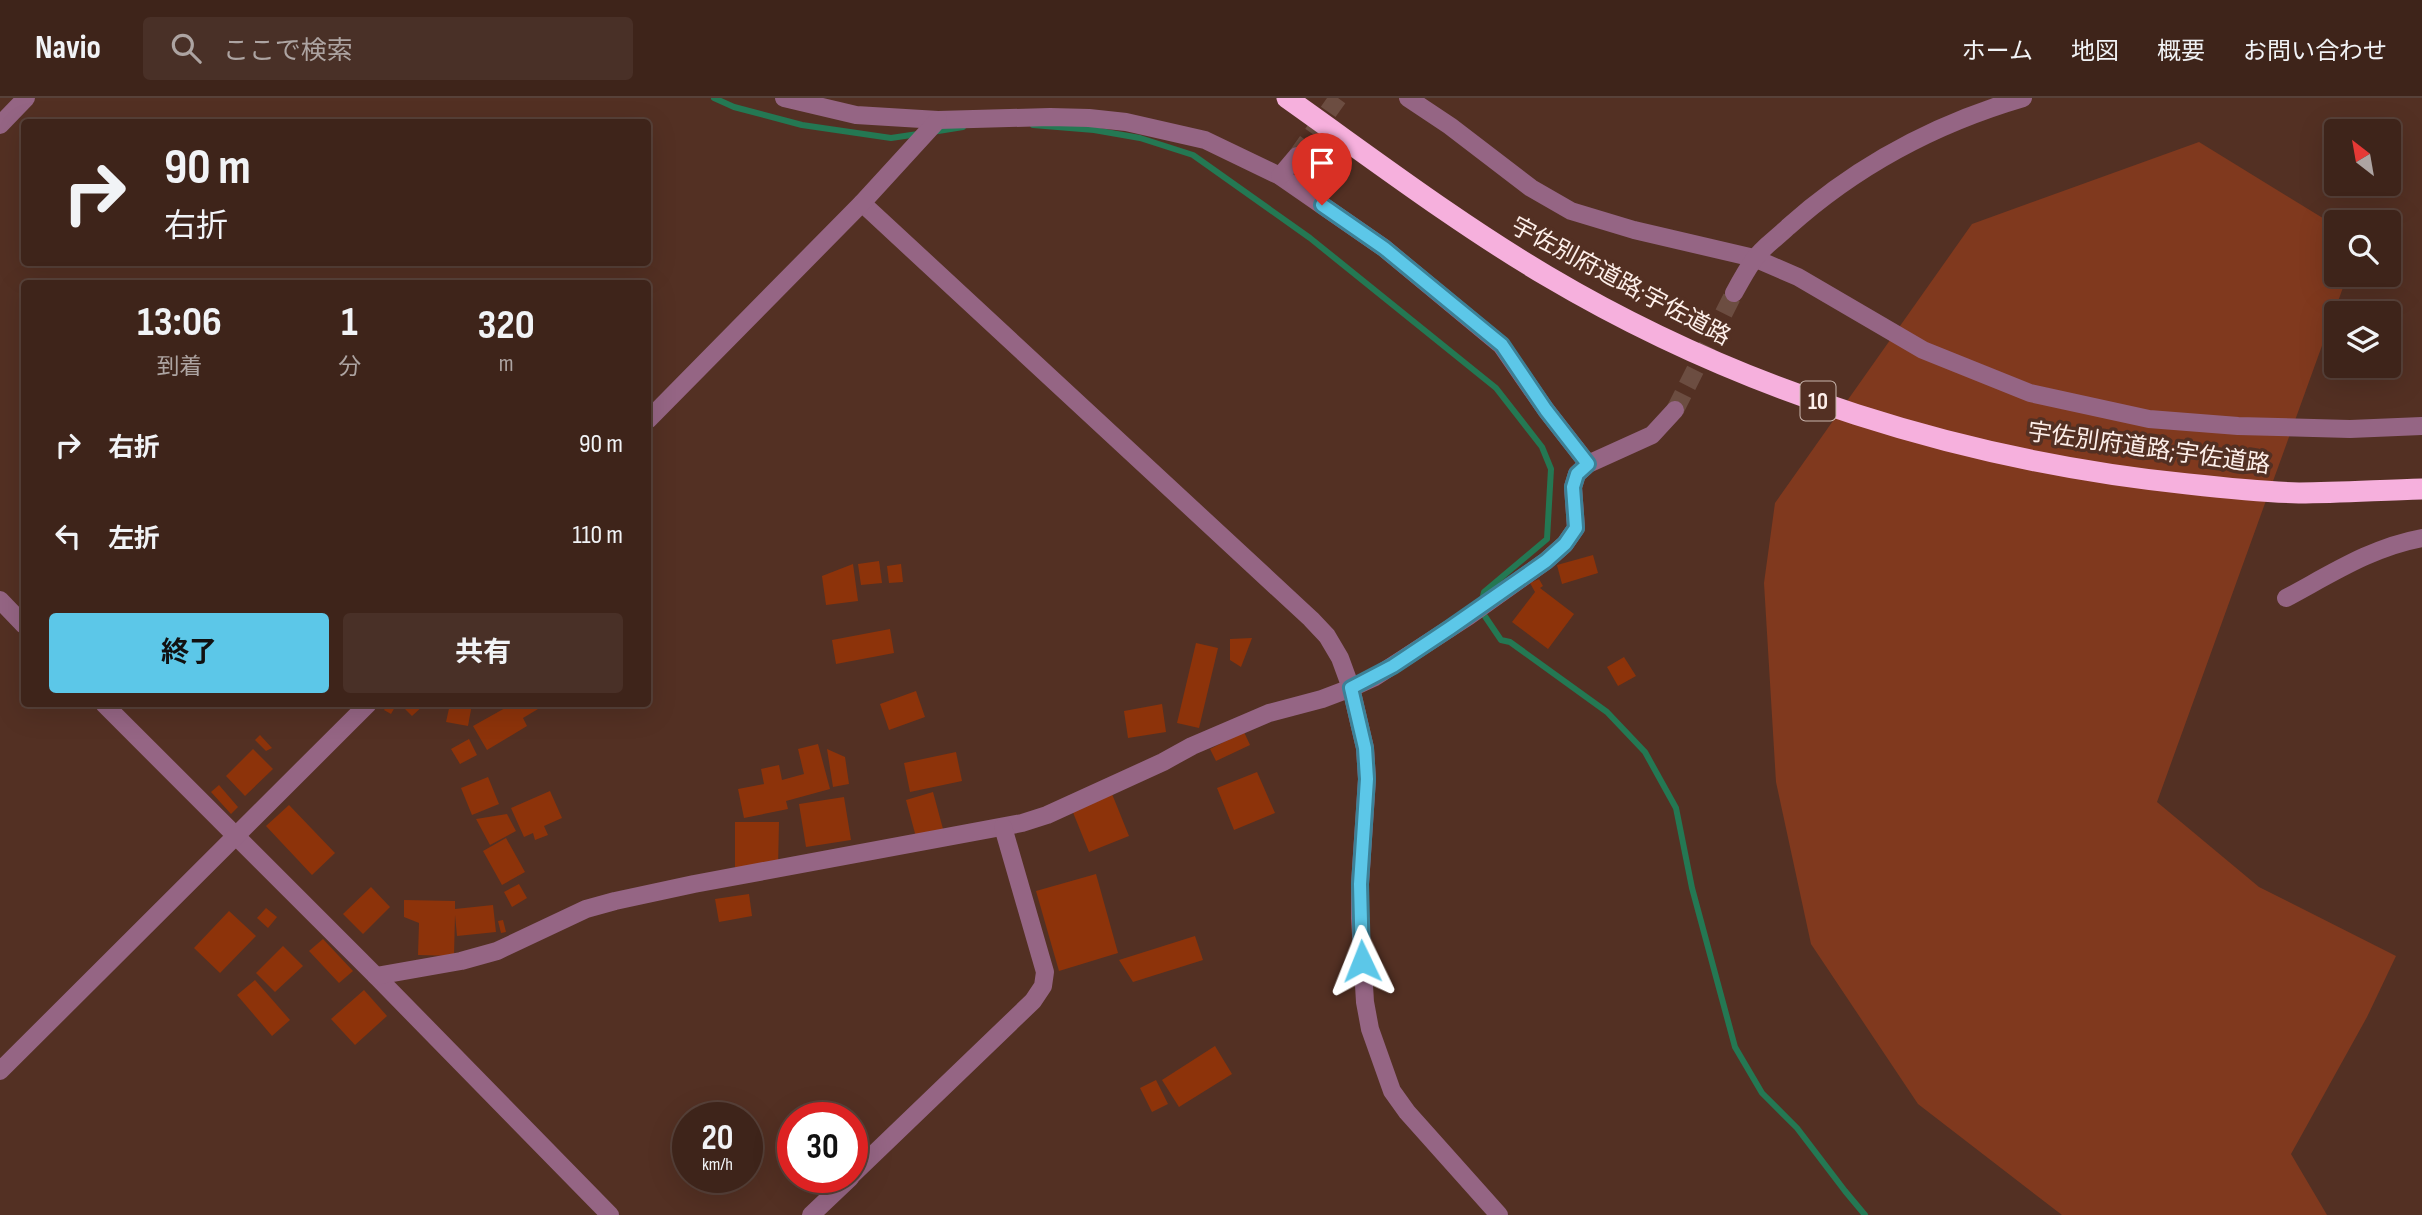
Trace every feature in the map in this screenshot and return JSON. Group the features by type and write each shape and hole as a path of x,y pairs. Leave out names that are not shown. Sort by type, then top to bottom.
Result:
{"highway":[{"name":"宇佐別府道路;宇佐道路","path":"1287,98 1413,189 1549,278 1672,342 1781,388 1900,428 2039,462 2160,481 2298,493 2422,489"},
{"path":"2298,493 2422,478"}],"street":[{"path":"0,125 26,98"},
{"path":"785,98 856,115 938,121 1050,117 1126,122 1205,140 1280,176 1384,248 1502,345 1546,410 1588,464"},
{"path":"1408,98 1450,125 1531,188 1571,211 1633,230 1754,258 1798,277 1923,350 2029,393 2149,419 2238,426 2350,429 2422,426"},
{"path":"1734,293 1754,258 1813,205 1845,181 1925,133 1976,111 2023,98"},
{"path":"651,417 862,203 938,121"},
{"path":"1280,176 1297,156"},
{"path":"862,203 1327,636 1340,658 1351,688 1365,748 1367,779 1360,895 1364,1003 1370,1029 1392,1091 1407,1112 1499,1215"},
{"path":"376,976 461,961 497,951 586,909 615,901 1003,827 1047,815 1192,746 1269,713 1351,688 1393,666 1546,561 1565,544 1576,528 1573,487 1577,474 1588,464 1652,435 1675,410"},
{"path":"2286,598 2366,554 2422,538"},
{"path":"0,600 21,622"},
{"path":"107,707 610,1215"},
{"path":"0,1071 365,707"},
{"path":"868,1160 1033,1001 1043,986 1045,972 1003,827"},
{"path":"811,1215 834,1193"}],"shaded area":[{"path":"2199,142 2324,219 2324,287 2343,287 2338,301 2324,301 2324,340 2157,802 2259,887 2396,956 2367,1017 2291,1154 2327,1215 2062,1215 1918,1104 1811,944 1776,782 1764,583 1775,503 1972,224"}],"building":[{"path":"1593,555 1598,573 1562,584 1557,565"},
{"path":"879,561 882,583 861,585 858,564"},
{"path":"853,564 858,601 826,605 822,576"},
{"path":"901,564 903,582 889,583 887,566"},
{"path":"1539,579 1543,586 1540,588 1574,614 1548,649 1512,622 1535,592 1530,583"},
{"path":"890,629 894,653 836,664 832,640"},
{"path":"1252,638 1241,667 1230,660 1230,639"},
{"path":"1196,643 1218,648 1199,728 1177,723"},
{"path":"1624,657 1636,676 1618,686 1607,667"},
{"path":"916,691 925,717 889,730 880,704"},
{"path":"1162,704 1166,732 1128,738 1124,711"},
{"path":"386,707 395,707 391,714 384,710"},
{"path":"403,707 422,707 412,716"},
{"path":"449,707 471,707 468,726 446,722"},
{"path":"507,707 538,709 523,718 527,726 487,750 473,726"},
{"path":"1244,732 1250,745 1216,761 1210,749"},
{"path":"260,735 272,748 266,751 255,740"},
{"path":"469,739 477,755 460,764 451,749"},
{"path":"818,744 830,789 786,801 788,809 744,818 738,789 764,784 761,769 779,765 782,780 804,774 798,749"},
{"path":"253,749 273,769 245,796 226,776"},
{"path":"827,749 845,757 849,784 833,787"},
{"path":"956,752 962,781 910,792 904,763"},
{"path":"1257,772 1275,813 1234,830 1217,788"},
{"path":"488,777 499,804 472,815 461,788"},
{"path":"219,785 238,807 231,814 211,792"},
{"path":"550,791 562,818 544,826 548,835 535,840 533,833 524,837 511,808"},
{"path":"933,792 943,829 916,837 906,800"},
{"path":"1112,794 1129,836 1089,852 1072,810"},
{"path":"844,797 851,840 806,847 799,804"},
{"path":"289,805 335,853 312,875 266,826"},
{"path":"507,814 516,831 490,845 476,819"},
{"path":"735,822 779,822 778,867 735,867"},
{"path":"506,838 525,872 502,885 483,851"},
{"path":"1096,874 1118,953 1059,971 1036,891"},
{"path":"519,884 527,898 512,907 504,892"},
{"path":"371,887 390,907 363,934 343,914"},
{"path":"749,894 752,916 719,922 715,899"},
{"path":"404,900 455,901 455,909 493,905 496,932 457,936 455,915 454,956 418,955 419,923 404,917"},
{"path":"266,908 277,917 268,928 257,918"},
{"path":"229,911 256,936 220,973 194,948"},
{"path":"503,920 506,932 501,933 498,921"},
{"path":"1195,936 1203,960 1133,982 1119,960"},
{"path":"323,939 353,971 339,983 309,951"},
{"path":"283,946 303,966 275,992 256,973"},
{"path":"255,980 290,1020 272,1036 237,995"},
{"path":"364,990 387,1016 355,1045 331,1019"},
{"path":"1215,1046 1232,1074 1179,1107 1162,1080"},
{"path":"1156,1080 1168,1104 1152,1112 1140,1088"}],"waterway":[{"path":"714,98 734,107 802,125 891,138 918,134"},
{"path":"1033,125 1094,130 1140,138 1193,155 1310,238 1496,388 1542,447 1551,469 1547,539 1484,592 1480,609 1501,640 1510,642 1607,712 1645,752 1676,808 1692,888 1735,1047 1762,1093 1797,1128 1865,1215"},
{"path":"932,132 963,127"}],"tunnel":[{"path":"1297,156 1338,98"},
{"path":"1675,410 1734,293"}],"route":[{"path":"1322,205 1384,248 1502,345 1546,410 1588,464 1577,474 1573,487 1576,528 1565,544 1546,561 1450,628 1375,677 1351,688 1365,748 1367,779 1360,884 1362,961"}]}
